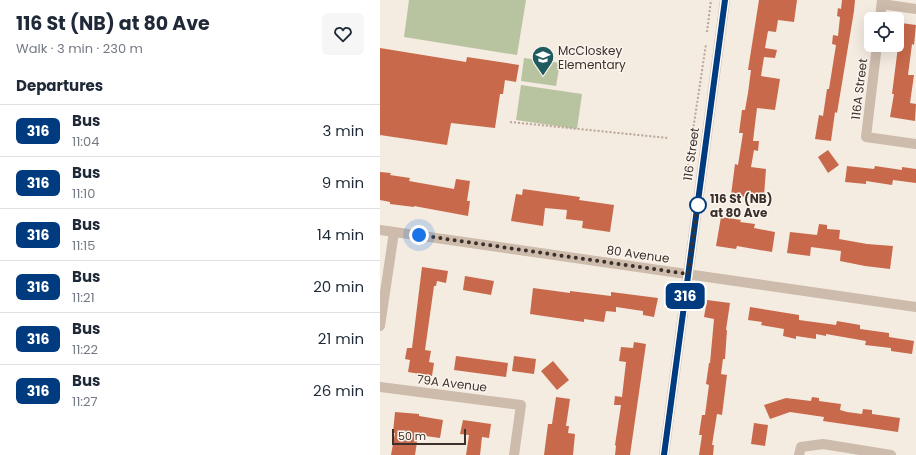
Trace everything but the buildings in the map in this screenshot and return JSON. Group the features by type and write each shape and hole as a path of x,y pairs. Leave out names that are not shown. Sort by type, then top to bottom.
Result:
{"street":[{"name":"116 Street","path":"664,455 725,0"},
{"path":"881,12 882,2 916,9"},
{"name":"116A Street","path":"876,52 866,137 916,144"},
{"name":"80 Avenue","path":"380,230 916,307"},
{"path":"380,326 394,232"},
{"name":"79A Avenue","path":"380,387 522,405 514,455"},
{"path":"800,451 823,444 891,455"}],"path":[{"path":"707,32 711,0"},
{"path":"688,170 706,44"},
{"path":"510,122 668,138"}],"green space":[{"path":"409,0 526,0 517,55 404,37"},
{"path":"524,58 560,63 556,86 521,81"},
{"path":"521,85 582,94 577,129 516,120"}],"bus line":[{"name":"316","path":"664,455 725,0"}],"place":[{"name":"McCloskey Elementary","path":"543,76"},
{"name":"116 St (NB) at 80 Ave","path":"698,205"}],"route":[{"path":"419,235 688,274 698,202 698,205"}]}
